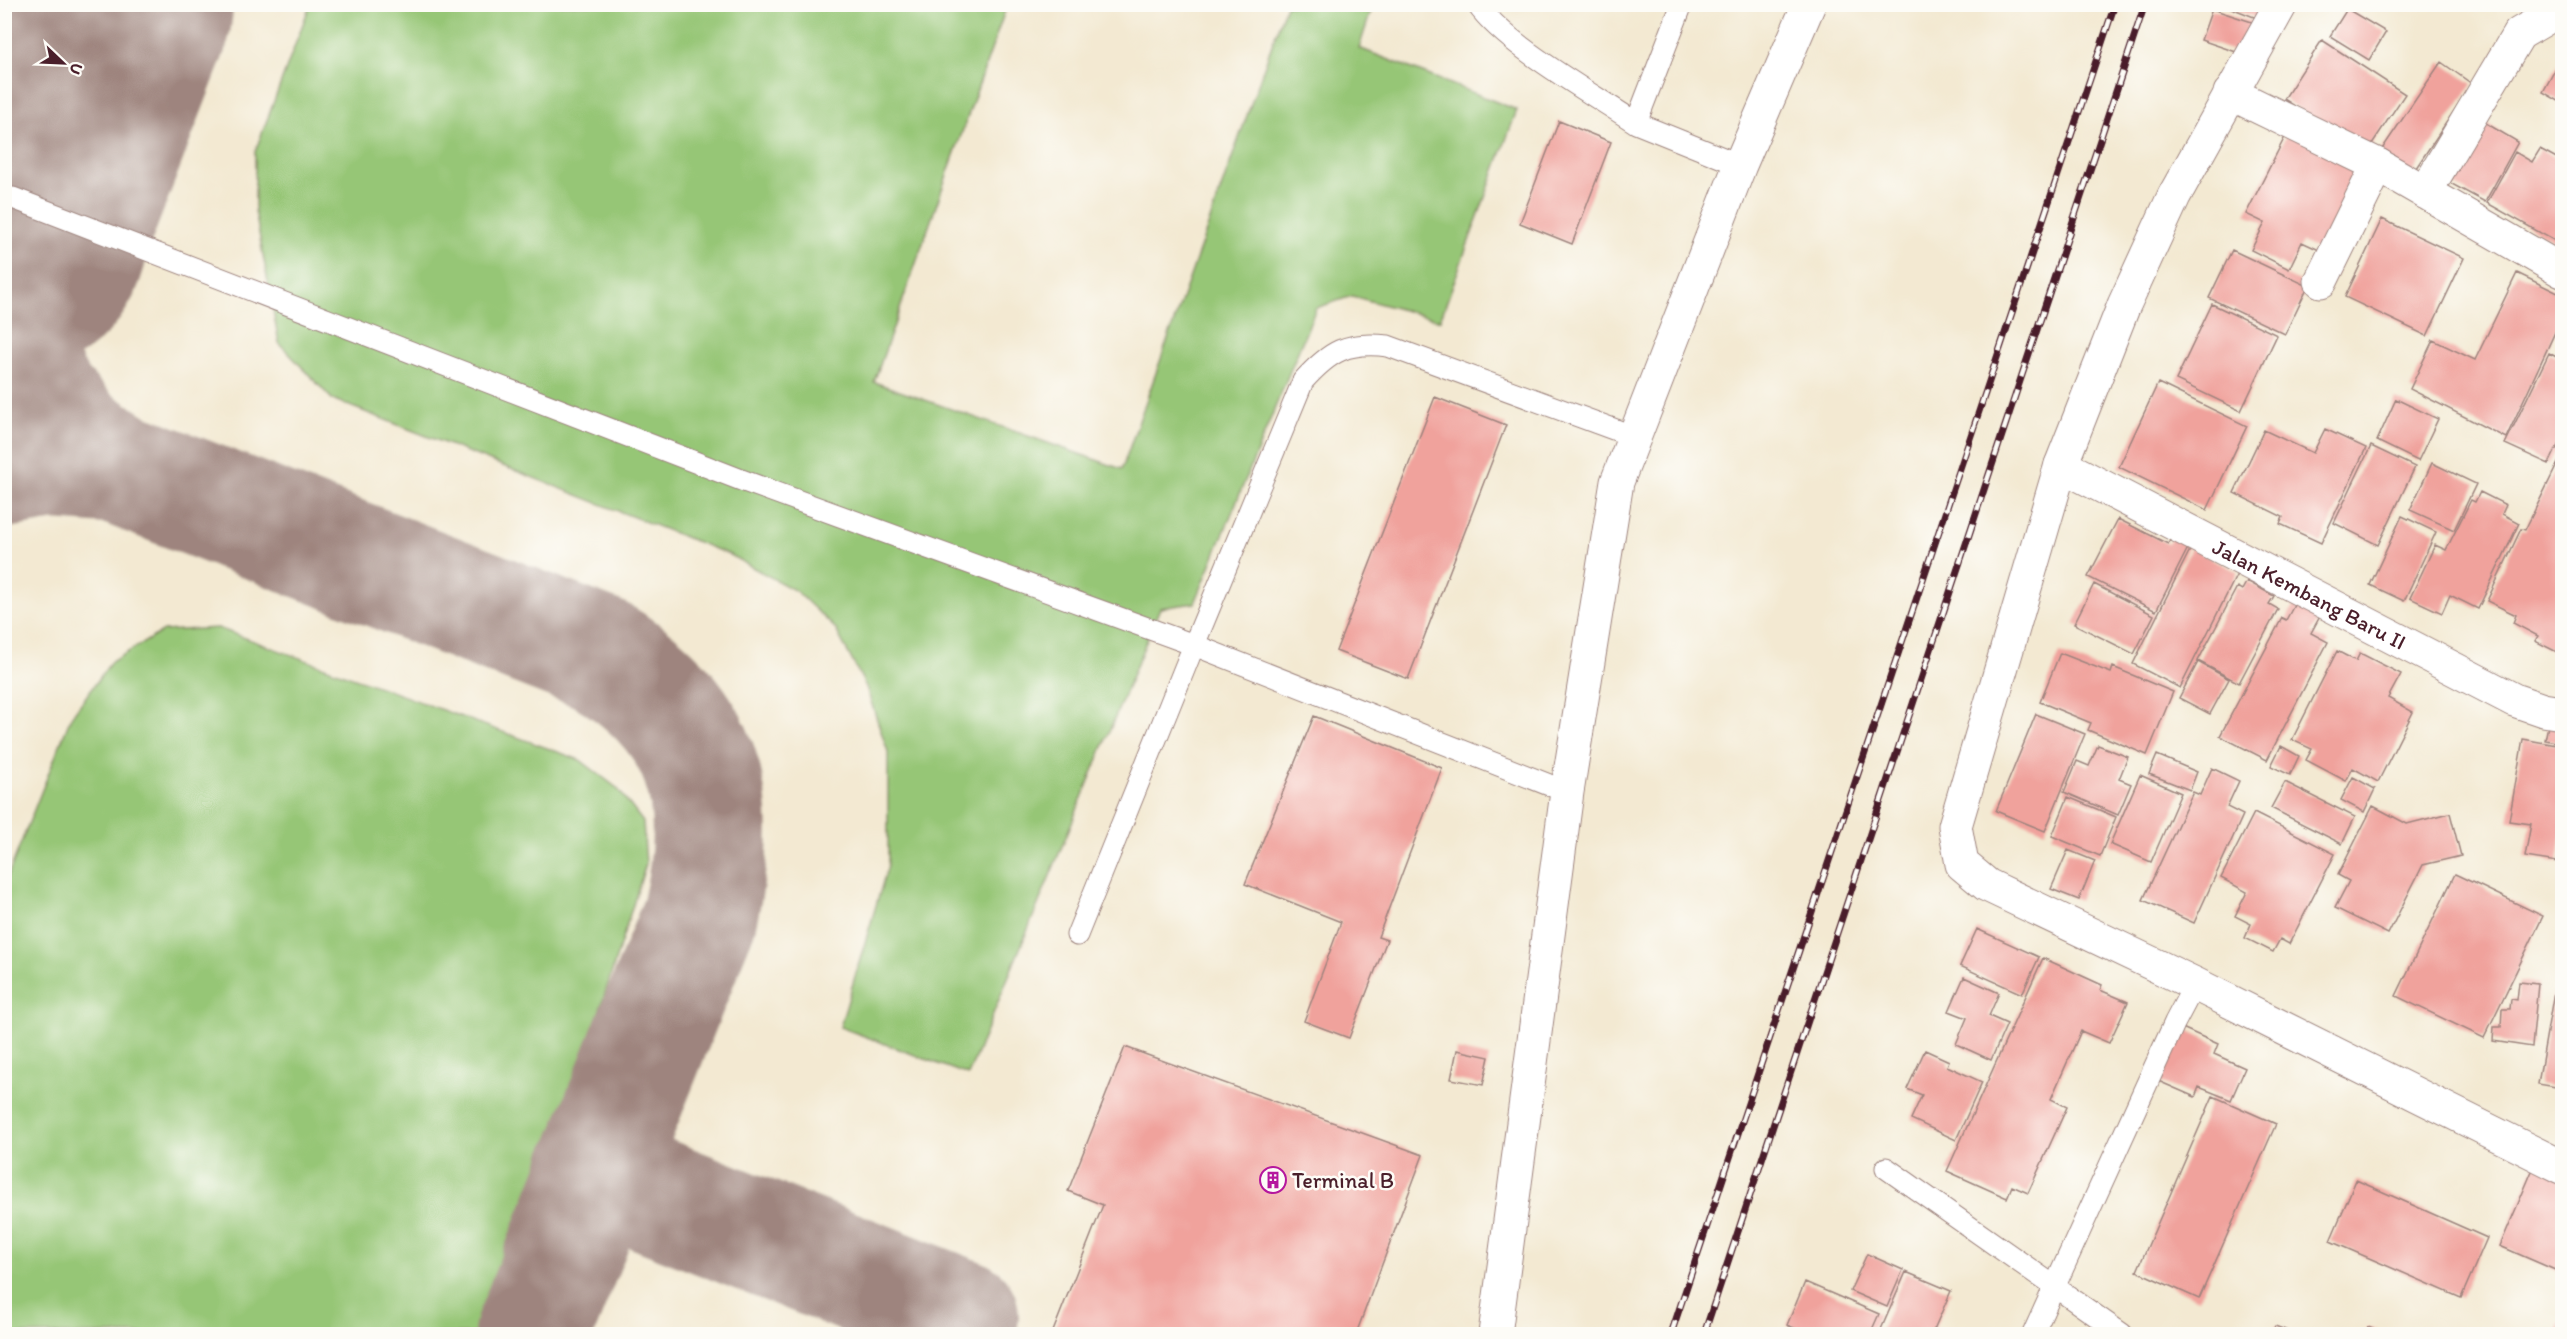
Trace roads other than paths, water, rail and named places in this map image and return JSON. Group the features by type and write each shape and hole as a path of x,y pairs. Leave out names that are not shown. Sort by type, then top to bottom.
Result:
{"street":[{"path":"1495,1335 1567,792 1617,482 1740,165 1809,4"},
{"path":"2281,4 2174,196 2124,305 2061,465 1955,826 1962,864 1987,885 2195,984 2562,1167"},
{"path":"2425,192 2519,34 2553,14 2562,18"},
{"path":"2230,93 2379,165 2562,271"},
{"path":"2321,281 2379,165"},
{"name":"Jalan Kembang Baru II","path":"2061,465 2514,700 2542,710 2562,713"}],"lane":[{"path":"1477,4 1483,13 1516,42 1636,123 1740,165"},
{"path":"1636,123 1682,4"},
{"path":"13,198 733,476 1194,645 1567,792"},
{"path":"1077,935 1303,381 1318,364 1338,350 1362,343 1388,346 1635,437"},
{"path":"2033,1335 2053,1285 2195,984"},
{"path":"1886,1168 2122,1335"}],"railway":[{"path":"1671,1334 2115,4"},
{"path":"1704,1334 2145,4"}],"place":[{"name":"Terminal B","path":"1273,1180"}]}
